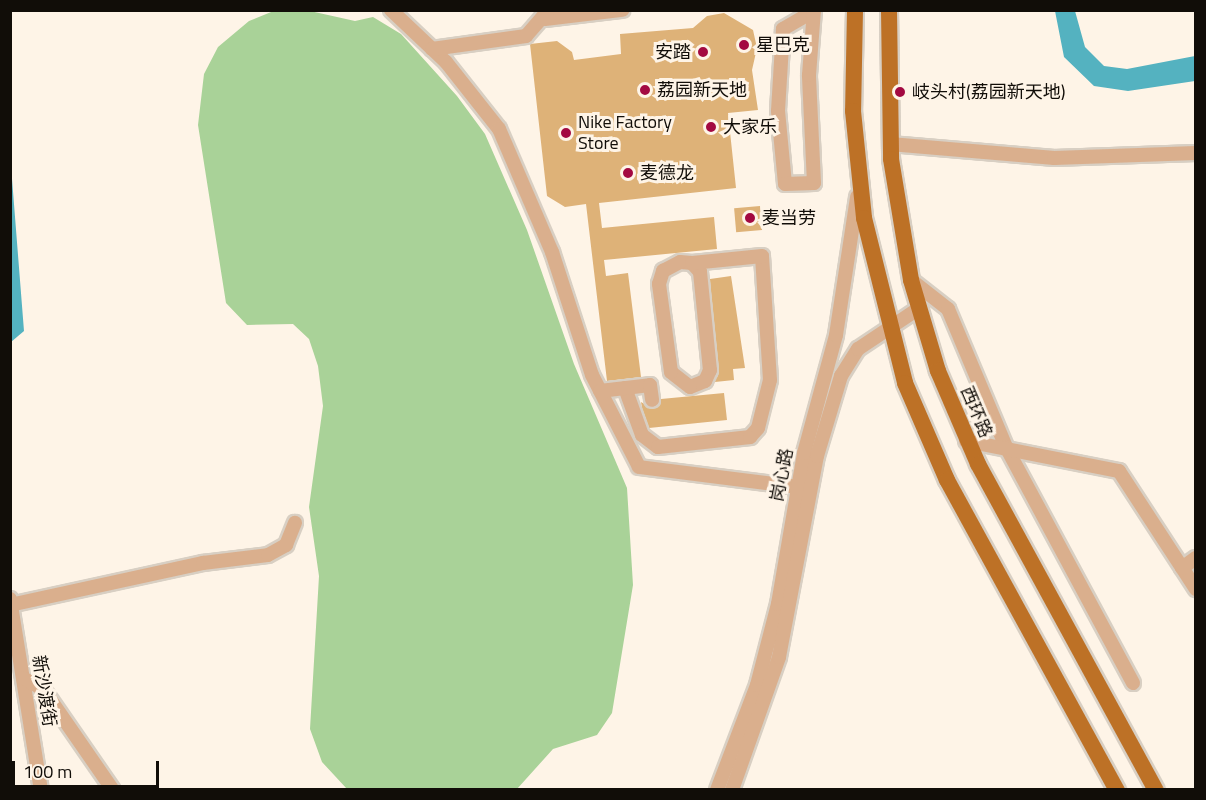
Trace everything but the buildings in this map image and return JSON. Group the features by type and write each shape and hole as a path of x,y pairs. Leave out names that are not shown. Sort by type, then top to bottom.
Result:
{"main road":[{"path":"855,10 857,162 889,333 947,480 1117,789"},
{"name":"西环路","path":"889,10 890,144 911,280 918,309 966,441 1156,789"}],"street":[{"path":"391,10 432,49 485,107 503,136 552,252 600,391 639,467 797,487"},
{"path":"432,49 526,36 547,15 622,10"},
{"path":"814,11 809,75 814,183 785,184 778,111 783,29 814,11"},
{"path":"890,144 1054,158 1196,153"},
{"name":"岗心路","path":"717,789 766,653 797,487 836,335 853,236 857,162"},
{"path":"625,388 642,435 658,447 750,437 758,428 770,380 762,256 692,263 670,266 660,284 670,372 690,387 705,381 710,370 700,273 692,263"},
{"path":"911,280 948,309 1006,447 1133,683"},
{"name":"岗心路","path":"732,789 779,657 817,456 841,376 858,350 889,333 918,309"},
{"path":"600,391 650,385 652,400"},
{"path":"966,441 1006,447 1119,471 1196,589"},
{"path":"11,603 203,563 268,555 286,545 295,523"},
{"path":"1182,568 1196,558"},
{"name":"新沙渡街","path":"11,603 41,789"},
{"name":"新沙渡街","path":"10,656 32,789"},
{"path":"23,678 43,690 113,789"}],"green space":[{"path":"276,10 310,11 355,21 373,17 401,34 457,96 485,134 527,230 574,364 627,488 633,585 612,713 597,735 553,749 517,789 347,789 322,762 310,729 319,576 309,507 323,406 318,366 309,339 293,324 247,325 226,303 198,125 204,74 218,47 249,21"}],"water":[{"path":"1055,11 1075,11 1085,47 1104,66 1127,69 1195,56 1195,81 1128,91 1094,86 1064,57"},
{"path":"10,23 11,166 24,331 11,342"}],"place":[{"name":"星巴克","path":"744,45"},
{"name":"安踏","path":"703,52"},
{"name":"荔园新天地","path":"645,90"},
{"name":"岐头村(荔园新天地)","path":"900,92"},
{"name":"大家乐","path":"711,127"},
{"name":"Nike Factory Store","path":"566,133"},
{"name":"麦德龙","path":"628,173"},
{"name":"麦当劳","path":"750,218"}]}
